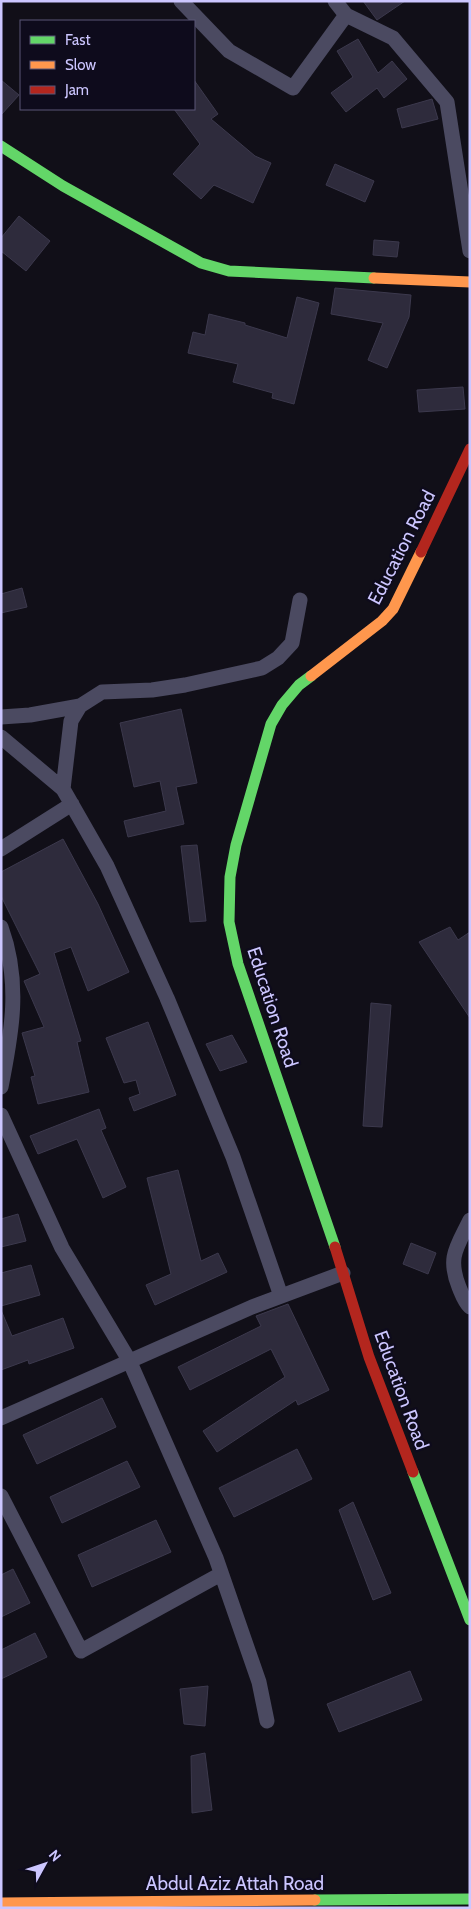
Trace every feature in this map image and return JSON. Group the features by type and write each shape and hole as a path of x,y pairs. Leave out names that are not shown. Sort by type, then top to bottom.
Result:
{"main road":[{"path":"1,146 63,186 201,263 229,271 470,282"},
{"name":"Education Road","path":"470,449 393,609 382,621 299,685 282,705 271,724 236,845 230,877 229,922 238,964 320,1200 369,1357 470,1620"},
{"name":"Abdul Aziz Attah Road","path":"1,1903 470,1899"}],"street":[{"path":"181,1 229,52 294,88 346,15"},
{"path":"335,1 346,15 394,38 447,102 470,251"},
{"path":"1,717 80,706 102,692 152,690 185,685 262,668 278,658 292,643 300,600"},
{"path":"64,789 71,721 80,706"},
{"path":"1,738 64,789 107,866 167,998 233,1157 281,1296"},
{"path":"1,849 72,804"},
{"path":"1,927 7,944 14,986 13,1028 1,1087"},
{"path":"1,1115 62,1248 129,1360 221,1574 259,1682 267,1721"},
{"path":"470,1220 456,1251 452,1269 465,1302 470,1307"},
{"path":"1,1418 129,1360 281,1296 343,1273"},
{"path":"1,1496 81,1651 221,1574"}],"building":[{"path":"363,1 405,1 377,20"},
{"path":"358,39 378,73 392,61 407,79 384,98 377,88 346,112 331,93 353,77 337,51"},
{"path":"1,80 19,95 1,115"},
{"path":"195,81 218,114 211,119 255,156 271,163 253,203 214,185 201,199 173,174 200,144 175,110 195,110"},
{"path":"432,99 438,119 402,128 397,109"},
{"path":"335,164 374,181 365,202 326,185"},
{"path":"19,216 50,241 26,271 1,251 1,238"},
{"path":"374,240 399,242 397,257 373,255"},
{"path":"335,288 411,295 409,317 387,368 368,360 383,323 331,314"},
{"path":"297,297 319,303 294,404 272,398 273,393 233,382 238,364 188,353 193,332 205,335 209,314 245,323 245,325 287,338"},
{"path":"463,387 465,409 419,412 417,390"},
{"path":"22,588 27,607 1,613 1,594"},
{"path":"181,709 197,783 176,787 184,824 128,837 124,821 166,811 160,781 134,787 120,723"},
{"path":"63,839 98,904 129,972 88,991 71,947 54,953 81,1041 77,1042 89,1092 38,1104 31,1077 35,1076 22,1033 44,1027 24,981 40,974 1,896 1,872"},
{"path":"197,845 206,921 190,922 181,846"},
{"path":"450,927 458,940 470,932 470,1018 419,942"},
{"path":"371,1003 391,1005 382,1127 363,1126"},
{"path":"148,1022 176,1095 134,1111 129,1098 140,1094 136,1080 124,1083 106,1038"},
{"path":"232,1035 247,1062 220,1071 206,1044"},
{"path":"99,1109 106,1128 101,1130 126,1187 103,1198 77,1139 38,1154 30,1136"},
{"path":"178,1170 201,1261 218,1253 227,1272 155,1305 146,1285 171,1274 147,1178"},
{"path":"18,1214 26,1241 1,1247 1,1219"},
{"path":"411,1243 436,1253 428,1274 403,1264"},
{"path":"31,1265 40,1295 1,1306 1,1273"},
{"path":"288,1304 329,1390 298,1405 296,1400 217,1452 203,1431 285,1377 271,1349 190,1390 178,1367 261,1326 256,1316"},
{"path":"1,1310 12,1336 63,1318 74,1348 29,1364 28,1360 1,1370"},
{"path":"102,1398 116,1427 37,1464 23,1435"},
{"path":"297,1449 312,1479 234,1517 219,1488"},
{"path":"127,1461 140,1487 62,1523 50,1497"},
{"path":"353,1502 391,1593 373,1600 339,1510"},
{"path":"156,1520 171,1552 92,1587 78,1555"},
{"path":"13,1569 30,1603 1,1617 1,1575"},
{"path":"35,1633 47,1657 1,1679 1,1650"},
{"path":"410,1671 422,1700 339,1732 327,1704"},
{"path":"208,1686 205,1726 184,1724 180,1689"},
{"path":"205,1753 212,1810 192,1813 191,1756"}],"traffic: fast":[{"path":"1,146 63,186 201,263 229,271 374,278"},
{"path":"311,676 299,685 282,705 271,724 236,845 230,877 229,922 238,964 335,1247"},
{"path":"413,1472 470,1620"},
{"path":"315,1900 470,1899"}],"traffic: slow":[{"path":"374,278 470,282"},
{"path":"311,676 382,621 393,609 421,552"},
{"path":"1,1903 315,1900"}],"traffic: jam":[{"path":"421,552 470,449"},
{"path":"335,1247 369,1357 413,1472"}]}
